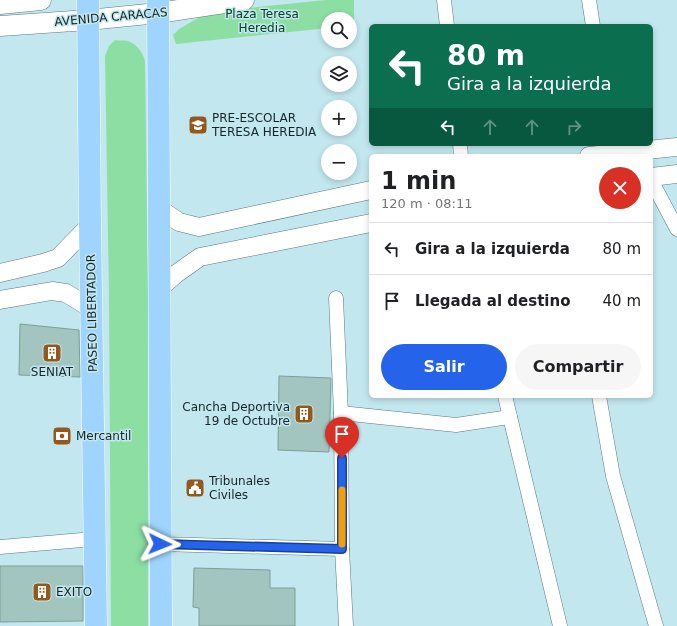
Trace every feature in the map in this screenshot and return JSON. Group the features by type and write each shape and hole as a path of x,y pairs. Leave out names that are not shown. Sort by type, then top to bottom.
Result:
{"main road":[{"path":"0,4 41,0"},
{"name":"AVENIDA CARACAS","path":"0,26 88,10 244,0"},
{"path":"158,6 161,626"},
{"name":"PASEO LIBERTADOR","path":"88,10 96,626"}],"street":[{"path":"444,0 447,24"},
{"path":"589,0 593,24"},
{"path":"595,154 610,149 677,147"},
{"path":"653,177 677,174"},
{"path":"653,184 677,229"},
{"path":"160,209 179,222 199,227 369,190"},
{"path":"159,289 176,274 200,257 369,223"},
{"path":"0,273 58,258 90,226"},
{"path":"0,300 52,291 66,293 92,309"},
{"path":"336,298 341,413 342,549 346,626"},
{"path":"505,398 560,626"},
{"path":"598,398 613,476 656,626"},
{"path":"341,413 456,425 510,417"},
{"path":"0,547 94,539"},
{"path":"160,544 342,549"}],"green space":[{"name":"Plaza Teresa Heredia","path":"326,0 354,0 354,12 321,12 321,29 176,44 173,35 179,29 198,18 212,13"},
{"path":"115,40 127,41 134,44 143,55 145,61 148,289 148,626 111,626 109,296 105,56 109,46"}],"building":[{"name":"SENIAT","path":"20,324 79,330 80,377 19,375"},
{"name":"Cancha Deportiva 19 de Octubre","path":"279,376 331,378 329,452 278,450"},
{"name":"EXITO","path":"0,566 83,566 83,621 0,622"},
{"path":"194,568 270,570 270,588 295,588 295,626 199,626 199,608 193,607"}],"slow traffic":[{"path":"342,490 342,544"}],"place":[{"name":"PRE-ESCOLAR TERESA HEREDIA","path":"198,125"},
{"name":"SENIAT","path":"52,353"},
{"name":"Cancha Deportiva 19 de Octubre","path":"304,414"},
{"name":"Mercantil","path":"62,436"},
{"name":"Tribunales Civiles","path":"195,488"},
{"name":"EXITO","path":"42,592"}],"route":[{"path":"160,544 342,549 342,458"}]}
